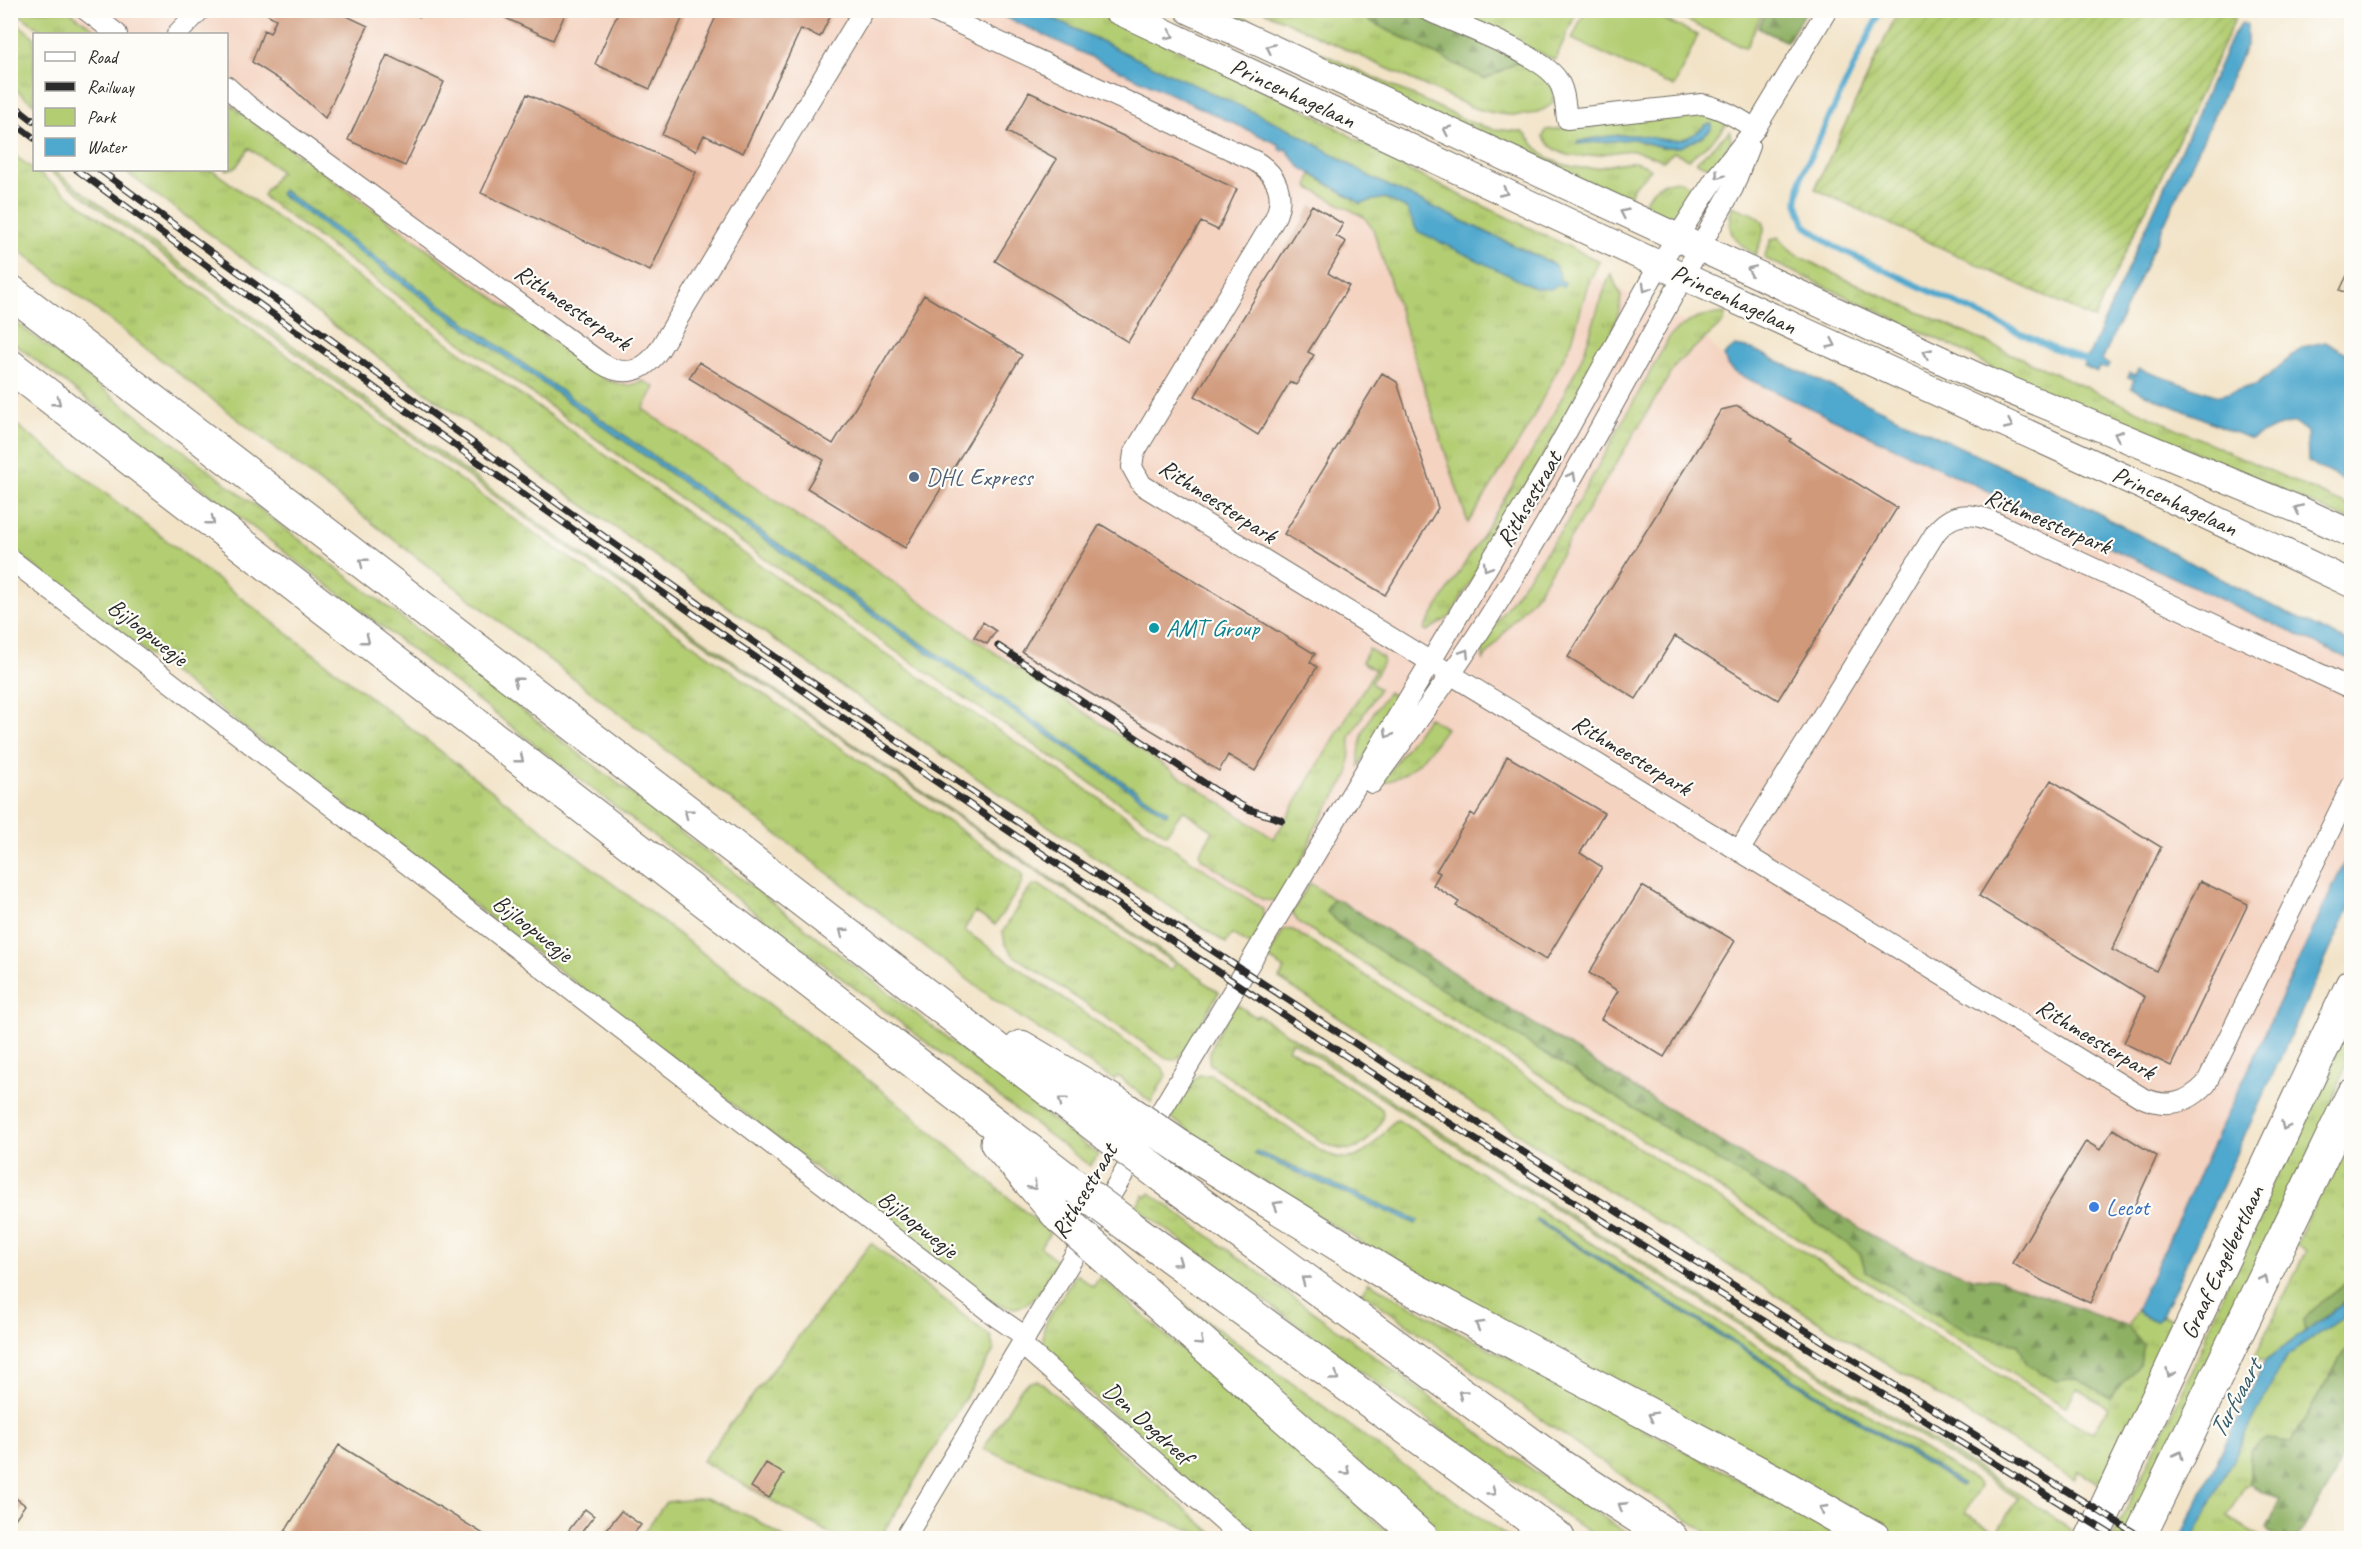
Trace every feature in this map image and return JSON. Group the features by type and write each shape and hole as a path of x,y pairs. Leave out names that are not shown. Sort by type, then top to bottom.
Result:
{"highway":[{"path":"10,291 1109,1136 1562,1467 1671,1539"},
{"path":"10,366 1078,1188 1558,1539"},
{"path":"889,968 1125,1109 1179,1146 1398,1281 1774,1481 1874,1539"},
{"name":"Graaf Engelbertlaan","path":"2092,1539 2352,985"},
{"path":"955,1093 1060,1217 1422,1539"}],"main road":[{"name":"Princenhagelaan","path":"1117,10 1671,270 2352,584"},
{"name":"Princenhagelaan","path":"1189,10 1980,378 2352,534"},
{"name":"Graaf Engelbertlaan","path":"2139,1539 2352,1095"}],"street":[{"path":"86,10 116,33"},
{"path":"182,33 200,10"},
{"name":"Rithmeesterpark","path":"228,88 247,105 601,363 625,372 642,368 659,350 864,10"},
{"name":"Rithmeesterpark","path":"930,10 1255,162 1269,171 1279,186 1281,203 1278,212 1137,447 1132,467 1138,480 1148,490 2141,1097 2169,1105 2189,1099 2206,1084 2352,785"},
{"path":"1427,10 1532,57 1550,71 1563,90 1567,119 1702,104 1713,106 1737,117 1755,129"},
{"name":"Rithsestraat","path":"905,1539 1545,471 1688,243 1733,188 1755,129 1827,10"},
{"name":"Rithsestraat","path":"1307,871 1451,675 1543,527 1671,270"},
{"name":"Rithmeesterpark","path":"1739,851 1936,532 1947,521 1961,514 1977,515 1992,520 2352,689"},
{"name":"Bijloopwegje","path":"10,559 1024,1340"},
{"name":"Den Dogdreef","path":"1024,1340 1242,1539"}],"shaded area":[{"path":"19,11 1066,11 1370,162 1699,330 1736,373 2351,660 2351,848 2128,1327 2144,1345 2113,1408 1313,929 1284,968 1234,935 1196,866 1220,831 248,146 228,164 228,33 50,33"}],"green space":[{"path":"1766,10 1806,11 1787,42 1758,28"},
{"path":"15,11 69,11 100,33 45,33"},
{"path":"1038,11 1096,11 1308,111 1408,170 1599,261 1587,287 1572,341 1526,431 1468,523 1373,229 1364,217 1308,187 1311,174 1360,203 1384,198 1408,209 1417,231 1559,280 1559,271 1546,260 1374,179 1290,129"},
{"path":"1206,11 1231,11 1472,123 1494,129 1523,132 1545,156 1559,163 1587,168 1630,162 1645,165 1651,170 1634,186 1626,206"},
{"path":"1263,11 1350,11 1485,79 1522,60 1550,82 1554,95 1553,103 1535,113 1524,115 1502,114 1471,107"},
{"path":"1350,11 1411,11 1522,60 1485,79"},
{"path":"1442,11 1577,11 1555,60"},
{"path":"1585,11 1645,11 1698,35 1674,87 1572,39"},
{"path":"1666,11 1763,11 1746,48"},
{"path":"1898,11 2223,11 2236,17 2094,319 1815,189"},
{"path":"11,18 33,36 33,103 11,86"},
{"path":"228,103 606,380 628,386 643,381 655,387 643,409 988,648 1274,839 1375,670 1362,662 1369,649 1383,658 1371,683 1379,689 1350,737 1349,774 1315,828 1306,852 1278,901 1263,900 1201,858 1200,853 1213,831 1183,810 1166,834 879,640 471,350 266,199 263,195 280,171 249,148 236,167 228,169"},
{"path":"1694,114 1709,116 1727,124 1713,140 1689,159 1674,152 1663,161 1633,151 1590,156 1570,155 1552,146 1543,137 1546,130","holes":["1707,124 1702,137 1680,147 1661,147 1633,139 1577,142 1627,135 1680,140 1688,138"]},
{"path":"1730,131 1731,141 1713,169 1696,162"},
{"path":"10,152 33,171 512,517 1020,871 1023,878 1021,885 995,925 975,912 964,930 1162,1067 1166,1075 1151,1102 1118,1076 1114,1080 992,998 666,750 11,244"},
{"path":"49,171 54,171 479,481 766,684 1203,979 1202,981 1219,992 1185,1050 1176,1060 1167,1059 1013,955 1005,943 1003,932 1025,894 1034,885 1039,885 1170,970 1175,964 890,771 606,575 186,273"},
{"path":"124,171 213,171 466,356 874,646 1263,909 1263,921 1251,946 1232,934 1226,943 945,757 668,565 394,369"},
{"path":"1677,180 1698,190 1686,207 1668,217 1640,211 1654,189 1663,183"},
{"path":"1732,206 1753,214 1763,222 1763,234 1755,255 1733,235 1730,223"},
{"path":"1778,237 1793,253 1830,272 2351,507 2351,521 2154,434 2015,381 1963,351 1764,258 1771,240"},
{"path":"1611,274 1621,296 1612,332 1588,378 1450,617 1427,631 1424,629 1504,500 1560,401 1587,345 1601,297"},
{"path":"1725,313 1724,322 1677,363 1538,592 1483,660 1483,648 1488,633 1566,524 1670,336 1695,319"},
{"path":"10,318 663,818 1098,1155 1090,1166 651,834 11,341"},
{"path":"10,420 899,1104 1050,1233 1040,1247 1058,1261 1035,1297 1027,1304 1007,1307 994,1303 978,1293 11,548"},
{"path":"1388,692 1400,699 1359,766 1362,734"},
{"path":"1428,717 1446,728 1411,769 1392,780 1381,783"},
{"path":"1310,883 1333,899 1326,911 1348,931 1803,1213 1860,1253 1866,1272 1968,1332 2018,1344 2027,1364 2144,1345 2128,1327 2137,1308 2137,1310 2160,1318 2162,1316 2181,1324 2103,1486 2078,1471 2074,1480 1551,1155 1279,979 1285,969 1268,958 1284,929 1293,930 2085,1429 2094,1432 2108,1408 2077,1388 2066,1406 2063,1406 1298,922 1292,912"},
{"path":"1333,899 1339,900 1873,1236 1909,1255 1973,1278 2001,1280 2128,1327 2144,1345 2140,1364 2110,1398 2077,1378 2056,1381 2027,1364 2018,1344 1968,1332 1866,1272 1860,1253 1803,1213 1348,931 1326,911"},
{"path":"1236,1004 1256,1017 1258,1015 1617,1245 2020,1495 2080,1536 2078,1538 1895,1538 1815,1491 1454,1300 1230,1161 1170,1117 1194,1079 1199,1075 1211,1075 1320,1150 1333,1156 1354,1157 1363,1153 1394,1121 1398,1120 1611,1256 1979,1483 1980,1486 1965,1513 1997,1532 2018,1498 1615,1247 1292,1041 1288,1048 1382,1109 1383,1112 1379,1126 1358,1147 1346,1150 1324,1143 1210,1064 1209,1057 1214,1042"},
{"path":"2351,1010 2351,1051 2320,1135 2126,1538 2112,1538 2189,1377 2252,1223"},
{"path":"2351,1120 2351,1279 2314,1308 2303,1320 2305,1331 2265,1361 2254,1358 2306,1251 2296,1245"},
{"path":"1150,1193 1490,1441 1634,1538 1598,1538 1478,1457 1136,1207 1144,1195 1147,1197"},
{"path":"871,1243 990,1336 994,1350 880,1538 838,1538 702,1461"},
{"path":"1129,1264 1412,1471 1510,1538 1432,1538"},
{"path":"1076,1274 1093,1287 1100,1277 1394,1538 1254,1538 1193,1487 1050,1357 1043,1341 1045,1324"},
{"path":"2351,1279 2351,1298 2305,1331 2303,1320 2314,1308"},
{"path":"1369,1282 1486,1347 1783,1504 1841,1538 1715,1538 1596,1458 1362,1292"},
{"path":"2351,1312 2351,1341 2291,1442 2266,1439 2250,1450 2250,1484 2244,1487 2227,1516 2262,1538 2193,1538 2288,1355"},
{"path":"2351,1341 2351,1431 2334,1477 2298,1538 2276,1537 2267,1528 2280,1500 2250,1484 2250,1450 2266,1439 2291,1442"},
{"path":"1037,1381 1218,1538 1212,1538 983,1449 1022,1387"},
{"path":"706,1498 753,1518 785,1538 640,1538 666,1502"}],"water":[{"path":"992,11 1038,11 1290,129 1374,179 1555,265 1560,276 1559,280 1565,282 1563,287 1557,285 1551,289 1535,288 1417,231 1407,209 1385,198 1360,203 1300,167 1285,148 1283,151 1279,149 1280,145"},
{"path":"2242,23 2247,25 2247,43 2102,360 2109,365 2107,369 2099,367 2097,372 2084,366 2232,36"},
{"path":"1707,124 1711,124 1711,129 1702,137 1680,147 1661,147 1633,139 1577,144 1579,141 1625,135 1678,140 1687,138"},
{"path":"283,190 722,505 1168,812 1166,815 942,663 609,431 280,194"},
{"path":"2325,342 2347,353 2351,365 2351,484 2308,462 2307,432 2294,422 2250,439 2131,388 2134,379 2128,377 2130,373 2136,375 2138,369 2218,396 2258,384 2303,347"},
{"path":"1735,346 1752,349 2079,503 2276,608 2351,643 2351,660 1735,373 1727,365 1724,355"},
{"path":"2351,848 2351,904 2162,1316 2157,1320 2145,1317 2137,1308"},
{"path":"1256,1151 1418,1220 1416,1224 1254,1154"},
{"path":"1537,1219 1963,1484 1961,1486 1536,1221"},
{"path":"2351,1298 2351,1312 2288,1355 2193,1538 2180,1538 2265,1361"}],"building":[{"path":"267,10 334,10 368,26 325,118 291,87 252,62 264,30 270,33 276,19 267,14"},
{"path":"406,10 423,10 420,17"},
{"path":"504,10 567,10 553,40 501,16"},
{"path":"619,10 686,10 650,89 595,64"},
{"path":"719,10 736,10 747,16 749,10 833,10 820,37 801,29 743,153 704,135 696,151 662,135"},
{"path":"387,55 444,82 405,166 348,140"},
{"path":"1029,92 1237,189 1218,230 1201,222 1128,342 995,261 1057,159 1007,132"},
{"path":"527,94 696,172 650,271 481,193"},
{"path":"1312,205 1343,224 1336,236 1346,242 1328,273 1349,286 1308,352 1314,355 1296,385 1290,382 1258,435 1195,396"},
{"path":"2352,265 2352,295 2340,290"},
{"path":"924,295 1022,355 905,548 807,488 824,460 689,378 699,362 833,444"},
{"path":"1382,373 1397,382 1438,508 1385,595 1284,534"},
{"path":"1738,406 1791,439 1789,441 1897,508 1778,700 1675,636 1636,699 1568,657 1721,410"},
{"name":"AMT Group","path":"1100,524 1315,654 1310,662 1317,667 1255,771 1228,755 1219,771 1022,652"},
{"path":"983,622 996,631 987,644 974,637"},
{"path":"1507,756 1604,813 1580,853 1602,867 1546,960 1456,906 1459,902 1433,885 1440,873 1436,871 1471,813 1475,816 1494,785"},
{"path":"2051,780 2161,847 2112,950 2156,971 2200,881 2248,904 2171,1066 2124,1043 2145,997 1979,896"},
{"path":"1642,886 1735,941 1664,1057 1601,1019 1618,991 1589,973"},
{"path":"2113,1129 2157,1156 2090,1303 2044,1282 2012,1263 2086,1141 2100,1150"},
{"path":"339,1445 490,1538 281,1538"},
{"path":"766,1463 784,1474 769,1498 751,1487"},
{"path":"10,1494 25,1505 10,1526"},
{"path":"585,1509 594,1516 577,1538 569,1538 565,1535"},
{"path":"621,1511 641,1525 630,1538 600,1538"}],"waterway":[{"path":"1881,10 1802,174 1797,202 1805,225 1833,246 2050,347 2093,363"}],"railway":[{"path":"10,102 33,120"},
{"path":"10,120 33,137"},
{"path":"78,171 519,491 817,700 1118,905 1375,1075 1585,1209 2117,1538"},
{"path":"101,171 570,512 927,761 1498,1136 1834,1348 2143,1538"},
{"path":"998,646 1221,794 1248,809 1282,820"}],"place":[{"name":"DHL Express","path":"914,477"},
{"name":"AMT Group","path":"1154,628"},
{"name":"Lecot","path":"2094,1207"}],"water label":[{"name":"Turfvaart","path":"2235,1399"}]}
